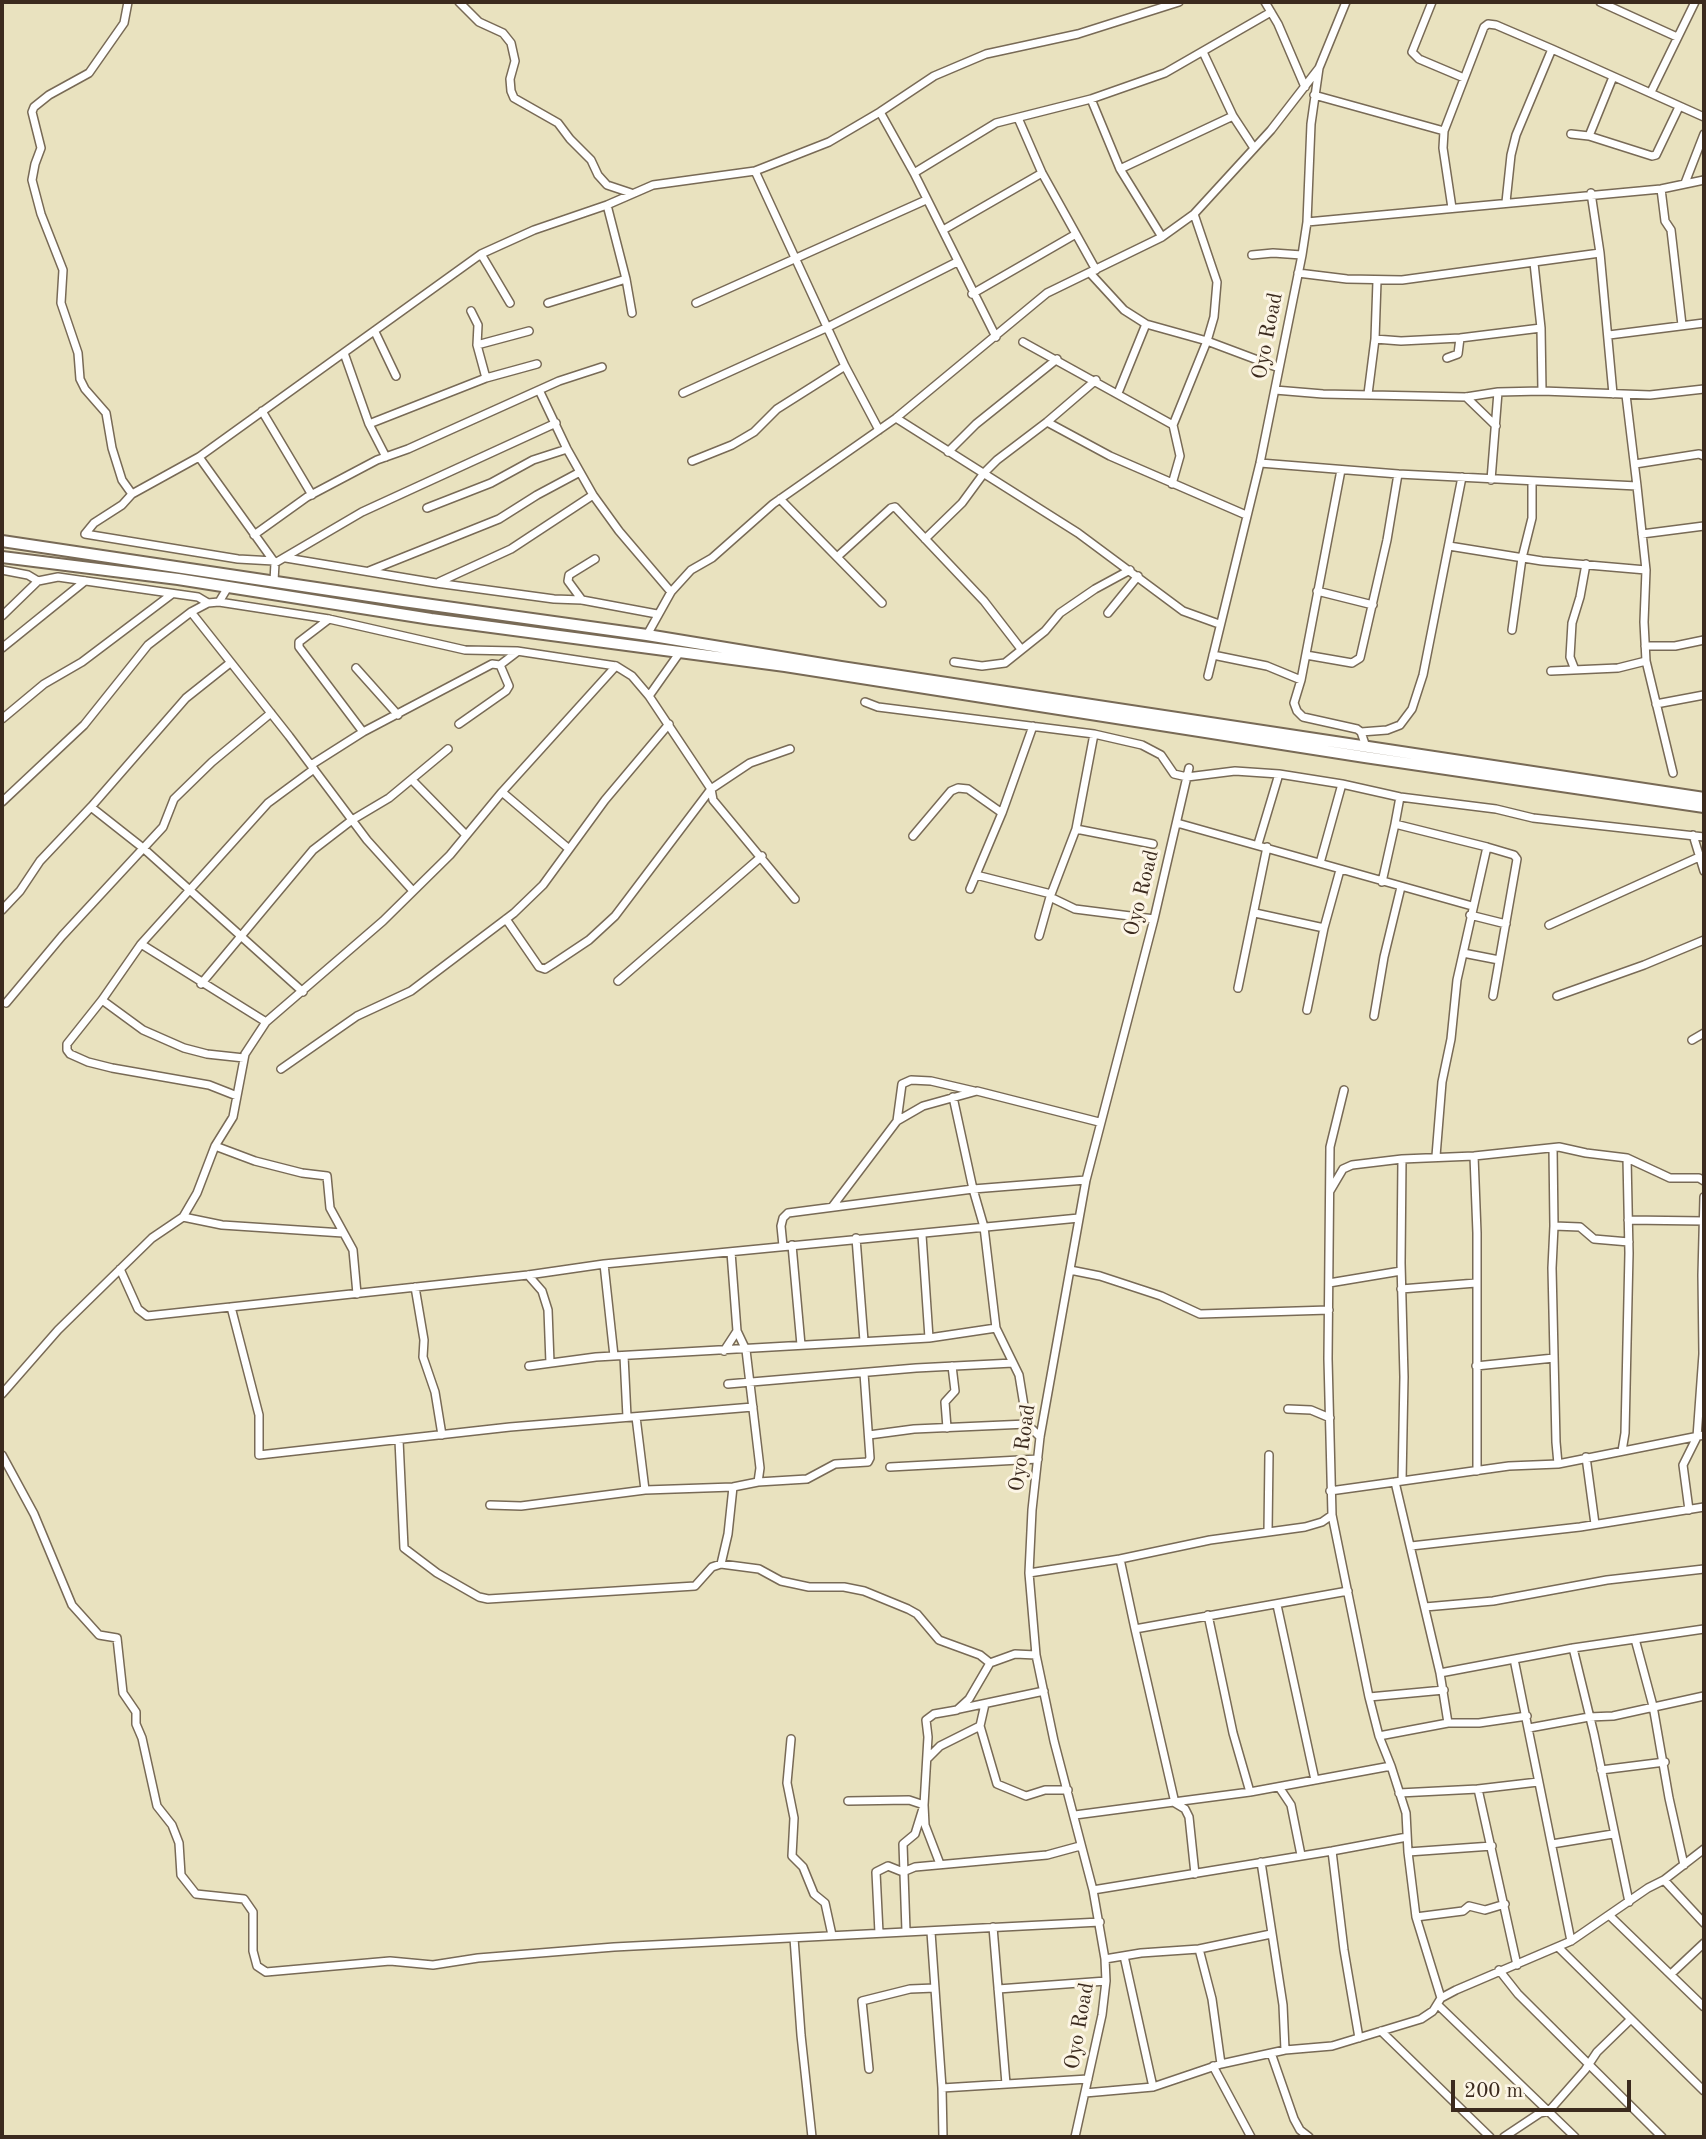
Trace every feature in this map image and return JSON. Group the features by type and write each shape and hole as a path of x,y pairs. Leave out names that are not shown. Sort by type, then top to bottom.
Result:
{"highway":[{"path":"2,541 647,635 785,662 1378,759 1704,807"},
{"path":"2,557 228,587 431,619 680,652 785,662 1704,797"}],"street":[{"path":"128,2 124,23 89,73 49,95 34,107 41,148 34,164 32,180 41,214 63,270 61,303 78,353 80,379 106,414 112,448 122,480 132,494"},
{"path":"459,2 479,22 503,33 511,43 515,61 510,79 514,98 558,123 591,160 598,175 607,185 632,193"},
{"path":"556,423 362,512 275,562 238,559 85,534 94,523 122,505 132,494 199,457 481,254 534,230 607,205 653,185 755,171 829,142 934,76 986,54 1078,34 1178,2"},
{"path":"1265,2 1305,87"},
{"name":"Oyo Road","path":"1208,676 1260,463 1302,255 1307,222 1314,95 1320,68 1346,2"},
{"path":"1432,2 1412,52 1419,59 1464,78"},
{"path":"1601,2 1677,37"},
{"path":"1622,11 1626,2"},
{"path":"1651,92 1695,2"},
{"path":"914,173 996,124 1142,83 1203,52 1271,12"},
{"path":"1452,208 1443,148 1444,131 1483,27 1488,24 1552,49 1704,117"},
{"path":"1506,202 1516,135 1552,49"},
{"path":"1203,52 1233,116 1254,148"},
{"path":"647,635 671,592 691,570 712,558 780,499 896,418 1047,293 1162,237 1194,214 1254,148 1320,68"},
{"path":"1590,136 1613,77"},
{"path":"1314,95 1444,131"},
{"path":"1091,99 1120,169 1162,237"},
{"path":"1571,134 1590,136 1646,155 1656,155 1679,107"},
{"path":"880,112 914,173 972,294 996,337"},
{"path":"1120,169 1233,116"},
{"path":"1018,118 1042,173 1076,234 1093,272 1124,310 1146,324 1207,341 1279,368"},
{"path":"1685,183 1704,134"},
{"path":"755,171 845,366 879,430"},
{"path":"943,230 1042,173"},
{"path":"1307,222 1661,188 1704,180"},
{"path":"1661,188 1665,220 1671,230 1682,325"},
{"path":"1591,193 1609,335 1612,394"},
{"path":"696,303 926,200"},
{"path":"607,205 632,313"},
{"path":"1172,484 1180,456 1173,425 1207,341 1214,317 1217,282 1194,214"},
{"path":"972,294 1076,234"},
{"path":"1298,273 1377,281 1402,280 1600,253"},
{"path":"481,254 510,303"},
{"path":"1252,255 1302,255"},
{"path":"683,393 828,327 957,262"},
{"path":"1534,263 1541,328 1542,391"},
{"path":"548,303 626,279"},
{"path":"1368,394 1375,340 1377,281"},
{"path":"471,311 478,325 477,345 486,378"},
{"path":"1609,335 1704,323"},
{"path":"1118,393 1146,324"},
{"path":"1375,340 1460,338 1541,328"},
{"path":"477,345 529,331"},
{"path":"375,332 396,376"},
{"path":"1447,358 1458,354 1460,338"},
{"path":"1023,342 1173,425"},
{"path":"344,354 369,424 386,457"},
{"path":"948,452 976,424 1057,359"},
{"path":"369,424 486,378 537,364"},
{"path":"692,461 754,432 777,410 845,366"},
{"path":"254,535 312,495 386,457 539,390 602,367"},
{"path":"925,539 962,503 997,460 1096,380"},
{"path":"1275,390 1466,397 1498,392 1542,391 1650,395 1704,389"},
{"path":"539,390 593,495 619,531 671,592"},
{"path":"1491,480 1498,392"},
{"path":"1626,395 1646,570 1646,661 1673,773"},
{"path":"1466,397 1496,426"},
{"path":"262,411 312,495"},
{"path":"896,418 1078,533 1183,611 1219,624"},
{"path":"1047,422 1110,456 1246,516"},
{"path":"427,508 491,482 533,460 567,449"},
{"path":"1635,464 1699,454 1704,456"},
{"path":"199,457 275,562 274,581"},
{"path":"1260,463 1491,480 1637,486"},
{"path":"1340,470 1301,681 1294,703 1303,717 1362,732 1387,730 1400,725 1412,709 1423,675 1462,477"},
{"path":"369,571 499,519 580,472"},
{"path":"1306,655 1352,663 1358,661 1387,540 1398,474"},
{"path":"1513,630 1522,558 1532,518 1532,481"},
{"path":"436,583 511,549 593,495"},
{"path":"780,499 882,603"},
{"path":"837,557 891,508 898,510 984,601 1021,649"},
{"path":"1642,534 1704,526"},
{"path":"1449,546 1522,558 1646,570"},
{"path":"286,558 436,583 554,599 582,600 657,614"},
{"path":"582,600 568,581 569,575 595,559"},
{"path":"1575,670 1570,657 1572,622 1586,565"},
{"path":"2,570 28,575 38,581"},
{"path":"954,662 995,666 1005,663 1045,631 1060,613 1095,589 1130,570"},
{"path":"1108,613 1138,576"},
{"path":"2,616 38,581 58,577 198,597 208,603"},
{"path":"2,648 85,581"},
{"path":"219,602 228,587"},
{"path":"1317,591 1373,605"},
{"path":"2,719 44,684 82,662 173,594"},
{"path":"2,802 84,724 148,645 191,612 208,603 219,602 329,619 465,650 517,651 616,666 632,676 649,696 711,789 713,800 795,899"},
{"path":"191,612 366,840 412,891"},
{"path":"329,619 299,642 299,647 363,732"},
{"path":"1645,646 1675,646 1704,640"},
{"path":"237,1096 209,1085 112,1068 70,1054 67,1044 141,944 268,803 312,767 363,732 492,664 500,665 517,651"},
{"path":"649,696 680,652"},
{"path":"1213,655 1267,666 1301,681"},
{"path":"1552,671 1618,668 1646,661"},
{"path":"2,910 20,891 40,861 92,807 186,698 230,663"},
{"path":"459,724 506,691 509,686 500,665"},
{"path":"2,1394 58,1330 120,1269 152,1238 183,1217 197,1193 215,1146 233,1117 244,1058 266,1023 383,921 466,835 616,666"},
{"path":"356,668 398,715"},
{"path":"1656,704 1704,695"},
{"path":"865,702 878,708 1094,734 1142,745 1161,755 1174,774 1236,771 1279,774 1400,797 1496,809 1533,818 1704,837"},
{"path":"6,1003 62,936 163,827 174,799 212,762 271,713"},
{"path":"281,1069 358,1016 411,991 506,919 543,886 605,800 669,724"},
{"path":"970,889 1002,813 1033,726"},
{"path":"1362,732 1366,747"},
{"path":"1039,936 1076,829 1094,734"},
{"path":"201,984 313,850 352,820 389,798 448,749"},
{"path":"506,919 539,967 545,969 589,940 615,916 711,789 750,763 790,749"},
{"name":"Oyo Road","path":"1075,2137 1102,2015 1106,1980 1105,1959 1093,1890 1054,1741 1036,1654 1029,1573 1032,1510 1041,1437 1086,1180 1154,919 1188,772"},
{"path":"1258,844 1279,774"},
{"path":"412,780 466,835"},
{"path":"1320,863 1342,784"},
{"path":"913,836 951,791 958,788 968,789 1002,813"},
{"path":"502,792 569,849"},
{"path":"1382,882 1400,797"},
{"path":"92,807 143,848 303,992"},
{"path":"1177,822 1472,906"},
{"path":"1395,824 1487,847 1514,855 1517,859 1493,996"},
{"path":"1076,829 1153,844"},
{"path":"1693,835 1704,871"},
{"path":"1238,988 1267,847"},
{"path":"1436,1156 1442,1082 1463,953 1487,847"},
{"path":"618,981 710,904 762,856"},
{"path":"1549,925 1699,857"},
{"path":"1307,1010 1324,928 1340,870"},
{"path":"976,875 1051,896 1074,909 1154,919"},
{"path":"1374,1016 1384,957 1401,887"},
{"path":"1255,913 1324,928"},
{"path":"1471,915 1506,924"},
{"path":"1557,996 1704,940"},
{"path":"141,944 266,1023"},
{"path":"1463,953 1499,960"},
{"path":"102,1000 143,1030 184,1048 207,1054 244,1058"},
{"path":"1692,1040 1704,1034"},
{"path":"897,1121 902,1084 911,1080 931,1081 977,1091 1100,1122"},
{"path":"1344,1090 1330,1147 1332,1515 1369,1697 1406,1813 1416,1917 1439,2001 1575,2137"},
{"path":"832,1207 897,1121 923,1106 977,1091"},
{"path":"953,1097 984,1227 996,1328 1018,1375 1027,1424 1041,1437"},
{"path":"215,1146 256,1161 302,1173 327,1176 330,1208 353,1250 356,1294"},
{"path":"1329,1192 1343,1169 1352,1165 1553,1148 1627,1158 1670,1178 1699,1178 1704,1181"},
{"path":"1553,1148 1555,1226 1552,1268 1558,1464"},
{"path":"1474,1156 1477,1471"},
{"path":"1622,1451 1625,1433 1629,1242 1627,1158"},
{"path":"1402,1159 1401,1289 1404,1377 1398,1482 1444,1690 1448,1723"},
{"path":"783,1246 781,1226 788,1213 973,1189 1086,1180"},
{"path":"1689,1510 1683,1465 1701,1436 1704,1197"},
{"path":"183,1217 222,1225 343,1233"},
{"path":"120,1269 141,1314 147,1315 528,1275 604,1264 1079,1218"},
{"path":"1629,1220 1704,1221"},
{"path":"1555,1226 1580,1227 1594,1239 1629,1242"},
{"path":"922,1235 929,1338"},
{"path":"856,1238 864,1341"},
{"path":"792,1245 801,1345"},
{"path":"732,1252 737,1331 746,1350 760,1468 758,1482"},
{"path":"604,1264 614,1356"},
{"path":"1070,1270 1100,1276 1161,1296 1200,1314 1329,1310"},
{"path":"1329,1283 1401,1271"},
{"path":"542,1290 546,1272"},
{"path":"528,1275 542,1290 548,1310 551,1363"},
{"path":"1401,1289 1476,1283"},
{"path":"415,1287 427,1374 435,1392 442,1435"},
{"path":"231,1307 259,1415 258,1455 442,1435 753,1407"},
{"path":"529,1366 614,1356 929,1338 996,1328"},
{"path":"724,1351 737,1331"},
{"path":"624,1356 631,1417 645,1490"},
{"path":"1476,1366 1554,1358"},
{"path":"728,1384 1013,1363"},
{"path":"947,1428 945,1402 955,1391 952,1366"},
{"path":"490,1505 521,1506 645,1490 733,1487 758,1482 807,1479 835,1464 868,1461 869,1435 864,1373"},
{"path":"1288,1409 1311,1410 1330,1418"},
{"path":"869,1435 914,1429 1027,1424"},
{"path":"1330,1491 1477,1471 1558,1464 1701,1436"},
{"path":"399,1440 404,1548 411,1556 437,1573 480,1597 488,1599 695,1586 712,1567 721,1564 759,1569 781,1581 809,1587 844,1587 864,1591 917,1614 939,1640 980,1656 989,1663"},
{"path":"2,1455 34,1514 72,1605 99,1635 117,1638 123,1693 136,1712 136,1724 142,1738 157,1806 172,1825 179,1843 181,1875 196,1894 244,1899 253,1912 253,1951 257,1966 265,1972 390,1961 433,1965 478,1958 614,1947 1100,1922"},
{"path":"1268,1532 1269,1455"},
{"path":"1586,1457 1595,1524"},
{"path":"890,1468 1038,1459"},
{"path":"721,1564 728,1534 733,1487"},
{"path":"1411,1546 1595,1524 1704,1507"},
{"path":"1029,1573 1120,1559 1210,1540 1305,1527 1322,1522 1332,1515"},
{"path":"1120,1559 1175,1803 1185,1809 1189,1818 1195,1874"},
{"path":"1425,1606 1493,1601 1606,1580 1704,1569"},
{"path":"1135,1629 1348,1591"},
{"path":"1277,1605 1315,1780"},
{"path":"1208,1615 1233,1733 1250,1792"},
{"path":"1440,1673 1573,1648 1704,1629"},
{"path":"1635,1639 1653,1706 1684,1865"},
{"path":"1573,1648 1629,1902"},
{"path":"957,1710 969,1699 989,1663 1015,1654 1036,1654"},
{"path":"1514,1661 1572,1941"},
{"path":"1369,1697 1444,1690"},
{"path":"940,1864 925,1825 928,1758 926,1720 934,1714 1044,1691"},
{"path":"1529,1728 1589,1717 1613,1716 1704,1696"},
{"path":"985,1704 980,1726 997,1784 1026,1796 1045,1790 1068,1790"},
{"path":"1379,1735 1448,1723 1479,1723 1527,1716"},
{"path":"928,1758 940,1746 980,1726"},
{"path":"791,1739 787,1783 794,1818 792,1856 803,1867 814,1894 825,1903 832,1935"},
{"path":"1601,1770 1665,1762"},
{"path":"1075,1815 1250,1792 1391,1766"},
{"path":"1399,1793 1478,1789 1538,1782"},
{"path":"1279,1787 1291,1805 1301,1854"},
{"path":"1478,1789 1517,1965"},
{"path":"848,1801 909,1800 925,1805"},
{"path":"906,1931 903,1844 915,1834 925,1805"},
{"path":"1552,1844 1613,1834"},
{"path":"1093,1890 1407,1837"},
{"path":"879,1933 876,1871 888,1866 903,1872 915,1867 940,1864 1047,1855 1080,1846"},
{"path":"1408,1852 1492,1846"},
{"path":"1085,2093 1153,2087 1217,2065 1285,2050 1332,2046 1422,2020 1439,2001 1499,1970 1572,1941 1664,1880 1704,1849"},
{"path":"1332,1851 1344,1950 1359,2038"},
{"path":"1261,1862 1283,2005 1285,2050"},
{"path":"1664,1880 1704,1923"},
{"path":"1416,1917 1463,1911 1469,1906 1485,1910 1505,1904"},
{"path":"1609,1915 1704,2007"},
{"path":"993,1927 1006,2084"},
{"path":"930,1931 943,2137"},
{"path":"1105,1959 1199,1949 1271,1934"},
{"path":"794,1938 812,2137"},
{"path":"1671,1974 1704,1943"},
{"path":"1558,1947 1704,2091"},
{"path":"1199,1949 1212,1998 1217,2065 1251,2137"},
{"path":"1124,1956 1153,2087"},
{"path":"1499,1970 1518,1994 1662,2137"},
{"path":"998,1989 1106,1980"},
{"path":"869,2070 862,2001 910,1989 935,1988"},
{"path":"1504,2137 1540,2112 1549,2111 1602,2046 1631,2019"},
{"path":"1381,2031 1490,2137"},
{"path":"1271,2053 1294,2119 1300,2130 1309,2137"},
{"path":"942,2088 1088,2079"}]}
